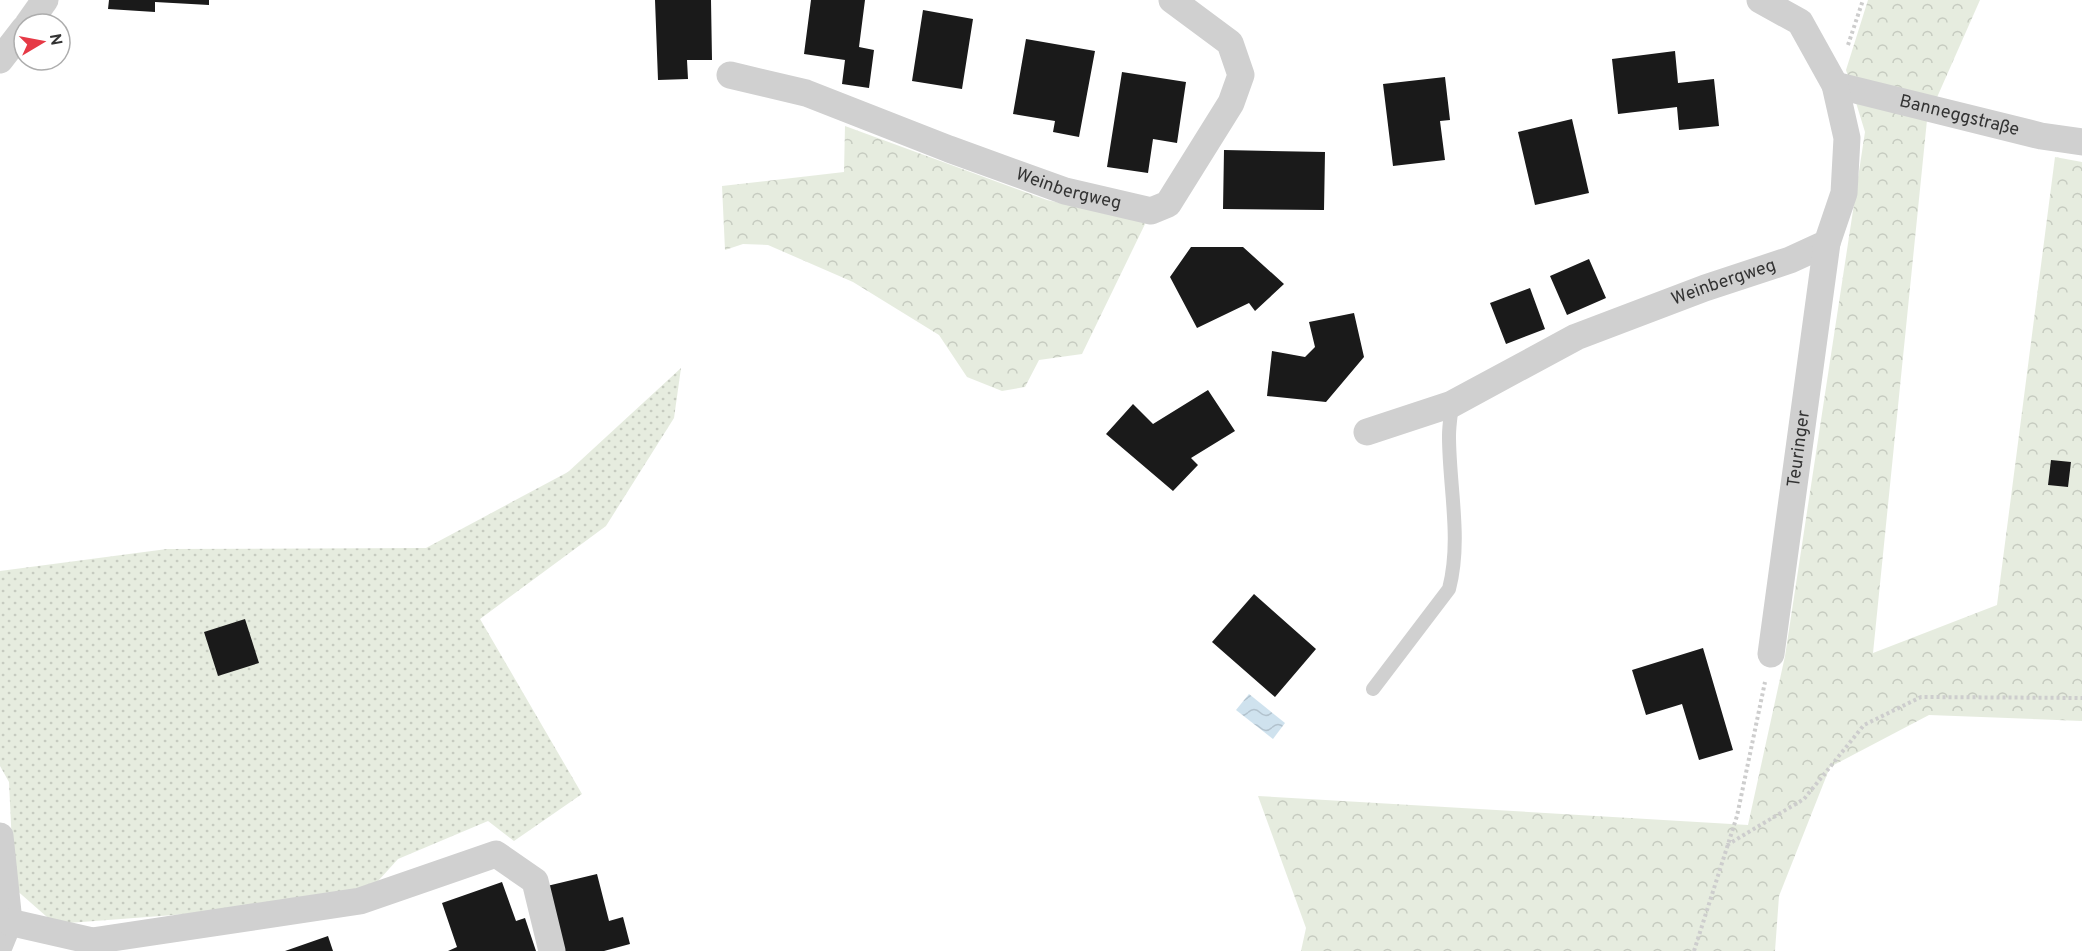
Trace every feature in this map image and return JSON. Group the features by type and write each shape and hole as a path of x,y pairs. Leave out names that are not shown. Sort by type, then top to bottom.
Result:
{"street":[{"name":"Weinbergweg","path":"730,75 806,93 948,149 1065,191 1151,211 1168,204 1231,103 1241,75 1230,43 1172,0"},
{"path":"1760,0 1800,22 1835,86 1846,138 1845,194 1827,243"},
{"path":"0,60 12,44"},
{"name":"Banneggstraße","path":"1835,86 2041,136 2082,142"},
{"name":"Weinbergweg","path":"1367,432 1452,404 1576,337 1705,288 1790,261 1827,243"},
{"name":"Teuringer","path":"1771,654 1827,243"},
{"path":"0,836 4,933 92,941 360,901 496,854 535,881 552,951"}],"lane":[{"path":"1373,689 1449,589 1454,570 1455,537 1449,435 1452,404"}],"path":[{"path":"1694,951 1737,816 1771,654"},
{"path":"1727,845 1804,799 1864,725 1922,697 2082,698"}],"green space":[{"path":"1868,0 1980,0 1927,120 1873,653 1997,605 2055,157 2082,162 2082,721 1929,715 1830,767 1779,896 1775,951 1301,951 1306,928 1258,796 1748,825 1785,656 1865,132 1846,70"},
{"path":"845,126 1047,200 1146,222 1082,354 1039,360 1025,387 1002,391 967,377 939,335 853,282 768,245 743,244 725,250 722,186 844,172"},
{"path":"681,368 674,418 606,526 480,619 582,794 514,841 488,821 398,859 360,901 55,924 14,888 9,782 0,766 0,571 167,549 426,548 568,472"}],"water":[{"path":"1249,694 1285,723 1273,739 1236,710"}],"building":[{"path":"109,0 209,0 209,5 155,2 155,12 108,9"},
{"path":"655,0 711,0 712,60 687,60 688,79 658,80"},
{"path":"811,0 865,0 859,47 874,50 869,88 842,84 845,60 804,54"},
{"path":"923,10 973,19 962,89 912,81"},
{"path":"1026,39 1095,51 1079,137 1053,132 1055,121 1013,114"},
{"path":"1675,51 1678,83 1714,79 1719,126 1679,130 1677,107 1618,114 1612,59"},
{"path":"1122,72 1186,82 1177,143 1153,139 1148,173 1107,167"},
{"path":"1445,77 1450,120 1440,121 1445,160 1393,166 1383,84"},
{"path":"1572,119 1589,193 1535,205 1518,132"},
{"path":"1224,150 1325,152 1324,210 1223,209"},
{"path":"1191,247 1243,247 1284,284 1255,311 1249,303 1197,328 1170,277"},
{"path":"1589,259 1606,298 1567,315 1550,276"},
{"path":"1530,288 1545,329 1506,344 1490,303"},
{"path":"1354,313 1364,357 1326,402 1267,396 1272,351 1305,357 1315,347 1309,322"},
{"path":"1208,390 1235,431 1191,458 1198,465 1173,491 1106,434 1133,404 1153,424"},
{"path":"2051,460 2071,462 2068,487 2048,485"},
{"path":"1254,594 1316,649 1275,697 1212,642"},
{"path":"245,619 259,663 218,676 204,632"},
{"path":"1703,648 1733,750 1699,760 1682,704 1646,715 1632,670"},
{"path":"597,874 609,921 623,917 630,944 604,951 563,951 547,886"},
{"path":"502,882 516,921 525,918 536,951 448,951 457,947 442,903"},
{"path":"328,936 333,951 285,951"}]}
